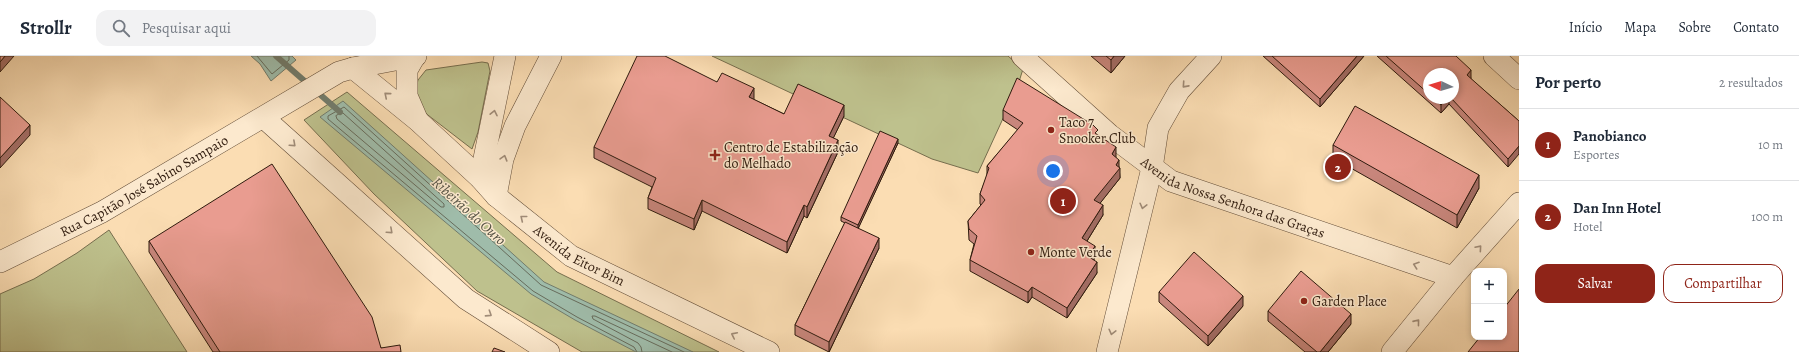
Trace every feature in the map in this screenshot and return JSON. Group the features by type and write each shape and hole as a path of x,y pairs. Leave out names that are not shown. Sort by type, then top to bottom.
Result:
{"street":[{"path":"346,70 416,56"},
{"name":"Avenida Eitor Bim","path":"416,56 407,70 407,96 417,120"},
{"path":"480,178 505,56"},
{"path":"496,196 503,159 515,126 551,56"},
{"name":"Avenida Nossa Senhora das Graças","path":"1022,56 1110,135 1171,181 1453,277"},
{"path":"1107,352 1152,168 1158,128 1179,91 1211,56"},
{"path":"1494,56 1519,79"},
{"name":"Avenida Eitor Bim","path":"346,70 417,120 480,178 496,196 571,256 769,352"},
{"name":"Rua Capitão José Sabino Sampaio","path":"0,262 102,212 346,70"},
{"path":"264,118 466,299 549,352"},
{"path":"1392,352 1453,277 1519,203"}],"green space":[{"path":"712,56 1008,56 1023,69 1017,88 978,173 932,159"},
{"path":"482,62 488,63 490,71 478,132 472,149 424,112 415,92 418,80 426,70"},
{"path":"347,92 557,272 719,352 582,352 477,291 374,194 304,120"},
{"path":"109,230 187,352 0,352 0,294 34,279 77,253"}],"water":[{"path":"251,56 292,56 296,60 271,81 260,64"},
{"path":"343,101 544,282 693,352 636,352 575,320 531,294 320,117"}],"building":[{"path":"0,56 5,56 0,62"},
{"name":"Centro de Estabilização do Melhado","path":"637,56 665,56 717,82 722,73 754,88 749,97 784,114 798,84 844,105 829,136 838,140 807,207 804,205 787,242 702,200 694,219 648,198 656,178 594,147"},
{"path":"1106,56 1114,56 1111,60"},
{"path":"1272,56 1357,56 1320,99"},
{"path":"1386,56 1456,56 1471,70 1467,75 1519,121 1519,146 1508,159 1457,104 1459,104 1459,68 1423,68 1423,89"},
{"path":"1017,78 1093,125 1098,130 1095,133 1116,147 1112,154 1119,160 1116,165 1120,168 1094,200 1103,205 1082,238 1095,246 1089,257 1097,262 1067,308 1032,287 1028,292 970,260 977,236 969,229 968,221 985,200 980,194 989,168 987,166 1023,123 1003,110"},
{"path":"0,97 30,125 0,158"},
{"path":"1355,106 1479,175 1457,215 1333,145"},
{"path":"880,131 898,139 858,225 841,217"},
{"path":"272,164 372,317 381,348 400,345 401,352 220,352 149,241"},
{"path":"845,222 879,238 829,342 795,325"},
{"path":"1194,252 1243,296 1208,336 1159,292"},
{"name":"Garden Place","path":"1301,271 1351,314 1320,352 1317,352 1268,311"},
{"path":"1519,289 1519,352 1468,352 1478,340 1507,340 1507,304"},
{"path":"494,348 505,352 492,352"}],"waterway":[{"name":"Ribeirão do Ouro","path":"276,56 340,112"}],"place":[{"name":"Taco 7 Snooker Club","path":"1051,130"},
{"name":"Centro de Estabilização do Melhado","path":"715,155"},
{"name":"Dan Inn Hotel","path":"1338,167"},
{"name":"Panobianco","path":"1063,201"},
{"name":"Monte Verde","path":"1031,252"},
{"name":"Garden Place","path":"1304,301"}]}
